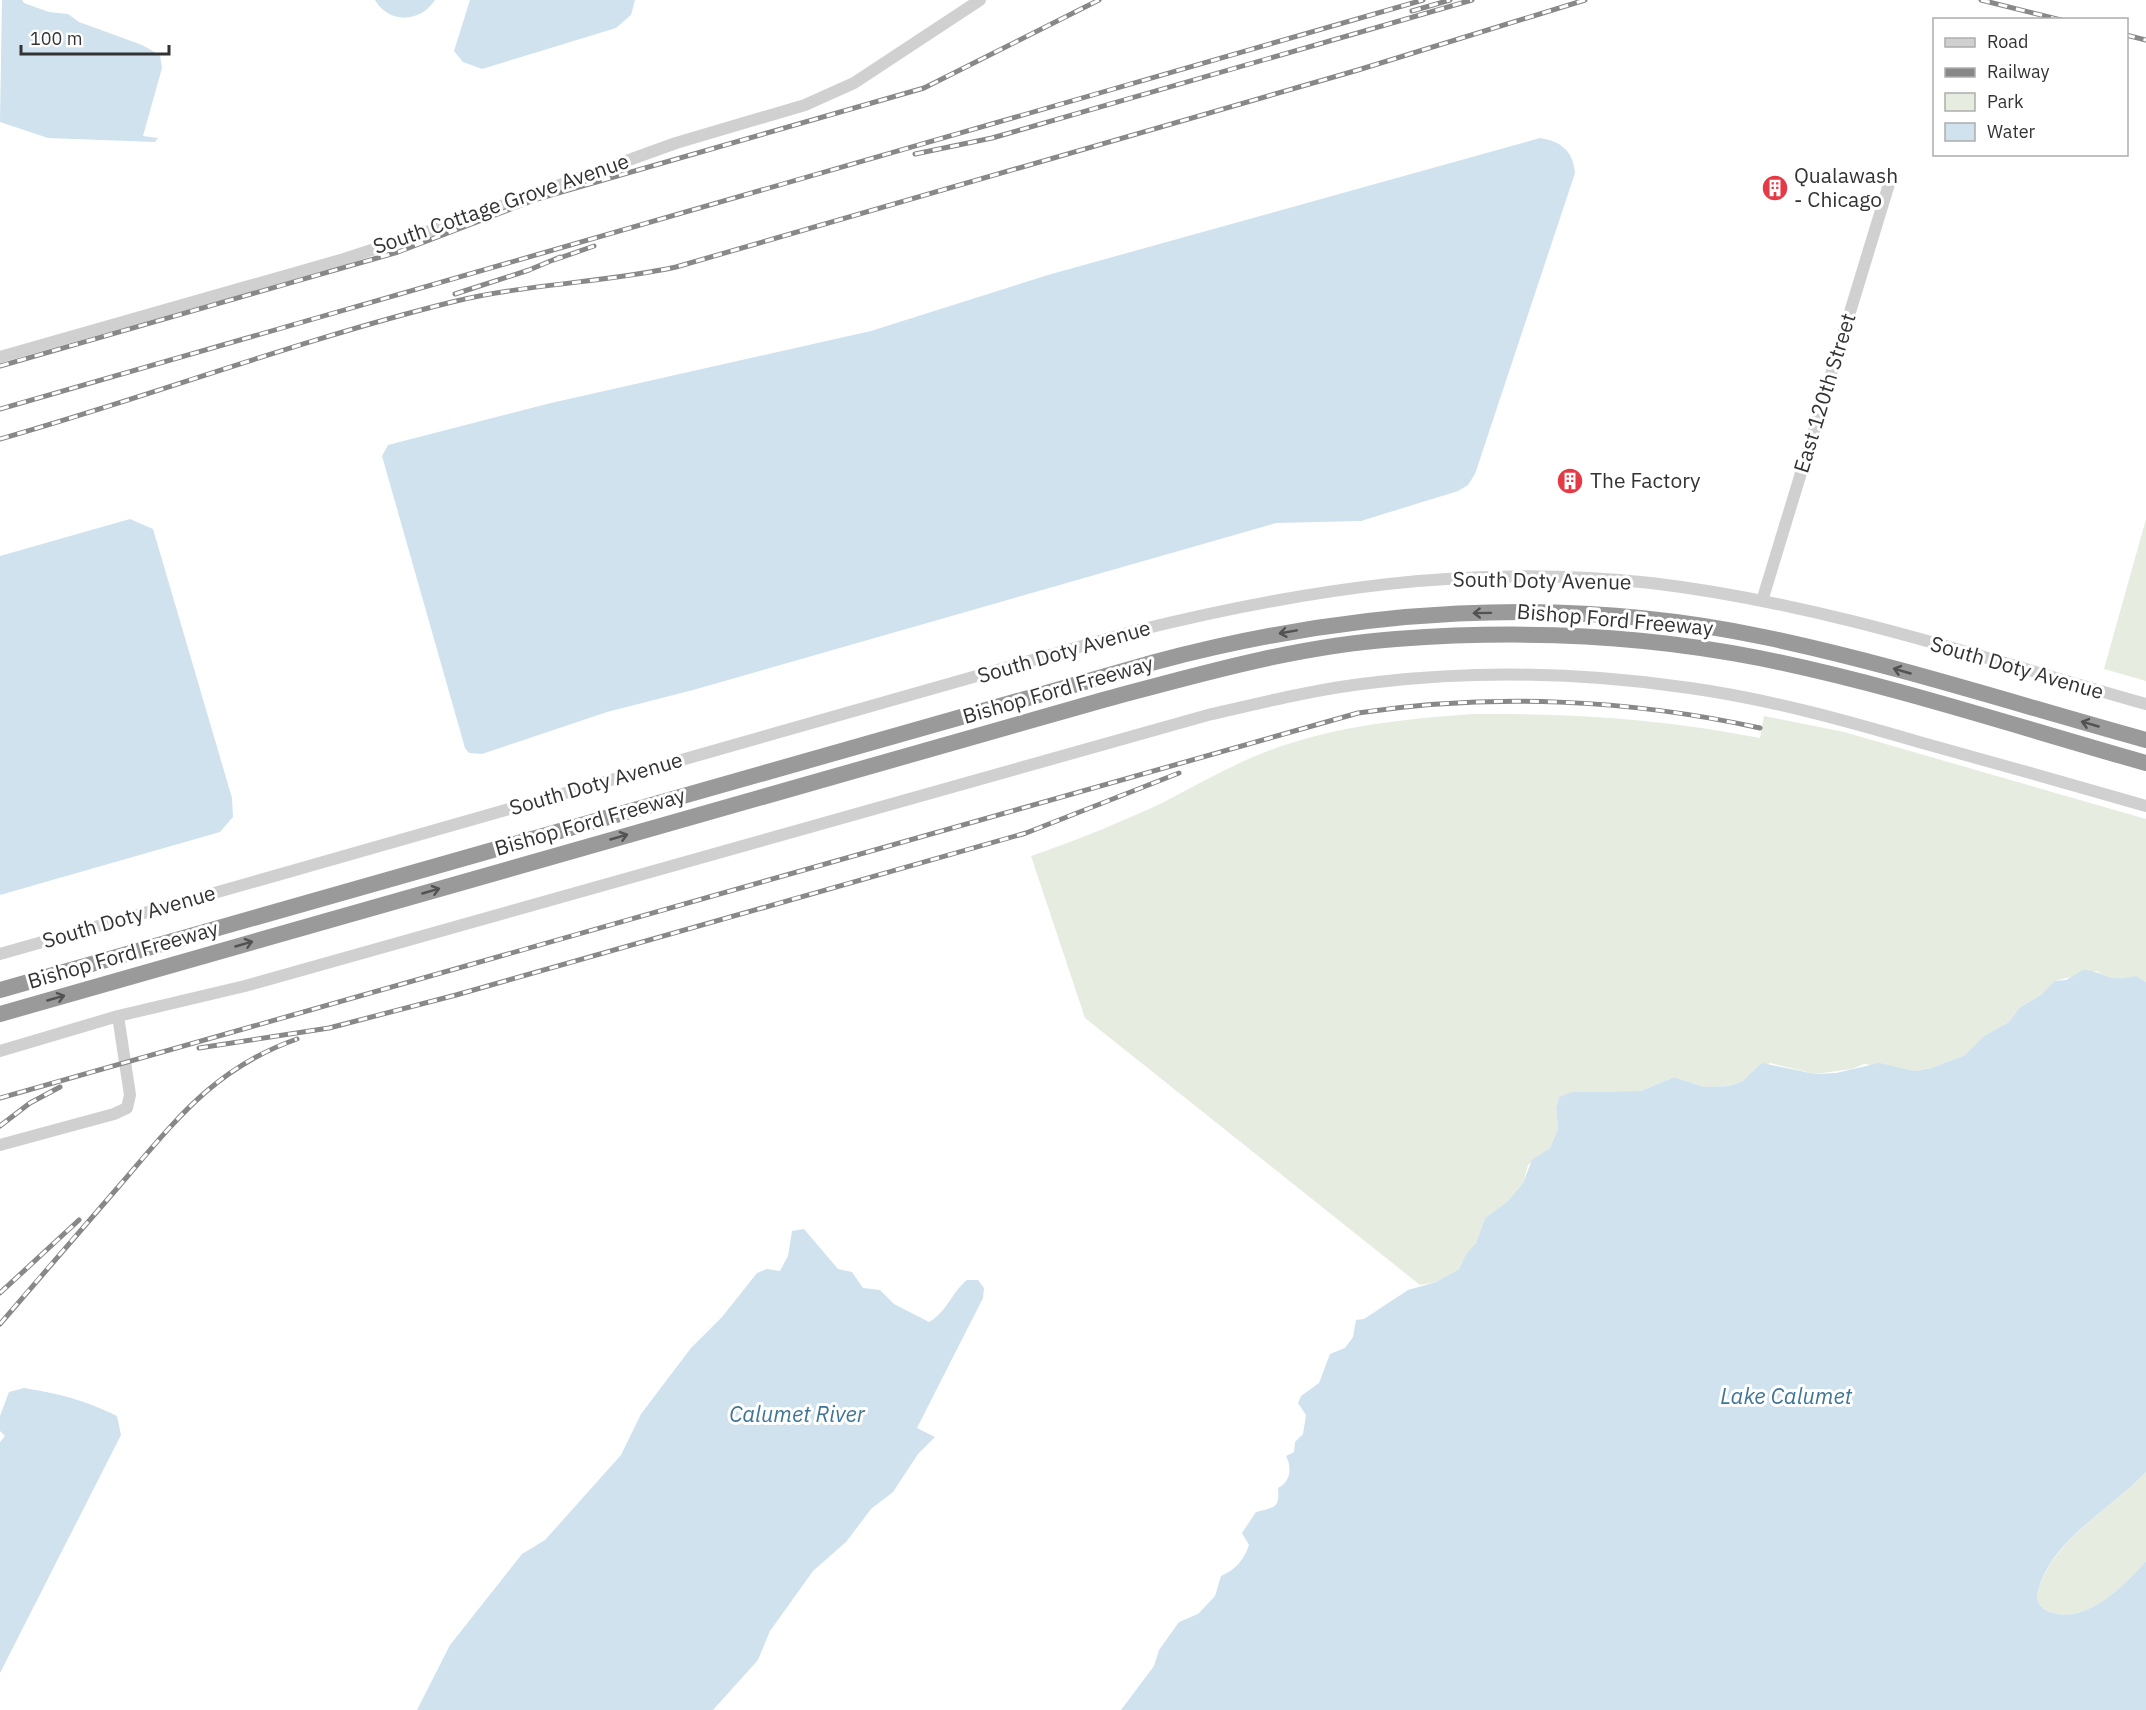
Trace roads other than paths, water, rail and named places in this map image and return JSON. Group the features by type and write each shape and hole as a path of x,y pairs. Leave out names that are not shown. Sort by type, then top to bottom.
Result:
{"highway":[{"name":"Bishop Ford Freeway","path":"0,990 1165,660 1263,636 1362,621 1516,612 1617,616 1714,628 1849,656 2146,740"},
{"name":"Bishop Ford Freeway","path":"0,1014 1103,700 1238,664 1394,639 1512,633 1590,636 1672,644 1737,654 1843,678 2146,763"}],"street":[{"name":"South Cottage Grove Avenue","path":"0,357 344,259 454,223 676,142 814,102 854,83 980,0"},
{"name":"East 120th Street","path":"1762,601 1889,184"},
{"name":"South Doty Avenue","path":"0,954 1131,632 1261,601 1389,582 1494,576 1649,583 1762,601 1858,624 2146,704"},
{"path":"0,1051 118,1016 245,986 1208,715 1289,696 1377,682 1474,675 1553,676 1639,681 1699,689 1770,702 1844,721 2146,806"},
{"path":"0,1145 114,1114 127,1108 130,1095 118,1016"}],"water":[{"path":"2,0 22,0 24,3 49,12 68,14 79,22 142,45 160,55 162,68 143,136 158,138 155,142 48,138 0,122"},
{"path":"375,0 435,0 421,13 405,18 388,13"},
{"path":"470,0 635,0 631,15 616,28 482,69 463,62 454,51"},
{"path":"1540,138 1565,148 1572,159 1575,173 1475,474 1468,485 1458,491 1361,521 1276,523 693,690 607,712 482,754 469,753 465,748 382,456 388,445 551,403 871,331 1048,275"},
{"path":"130,519 153,529 232,798 233,817 220,832 0,895 0,556"},
{"name":"Lake Calumet","path":"2083,970 2112,978 2136,976 2146,982 2146,1472 2065,1544 2042,1579 2037,1599 2041,1607 2051,1612 2067,1615 2080,1612 2093,1607 2117,1590 2146,1561 2146,1710 1121,1710 1154,1666 1159,1650 1179,1622 1198,1614 1215,1596 1221,1576 1235,1568 1242,1560 1249,1545 1242,1533 1256,1512 1277,1504 1278,1488 1286,1482 1289,1474 1286,1456 1294,1452 1295,1442 1303,1434 1306,1415 1298,1403 1301,1396 1319,1383 1330,1354 1345,1348 1353,1337 1356,1320 1364,1319 1408,1290 1436,1282 1459,1269 1466,1254 1476,1243 1485,1218 1508,1201 1523,1183 1532,1160 1550,1148 1558,1129 1556,1108 1559,1097 1572,1092 1641,1091 1674,1077 1704,1087 1730,1086 1743,1081 1762,1063 1815,1074 1836,1073 1879,1063 1914,1071 1932,1068 1965,1055 1984,1036 2009,1022 2019,1008 2041,995 2054,981 2066,980"},
{"name":"Calumet River","path":"804,1229 838,1269 852,1272 863,1288 880,1290 894,1304 929,1322 940,1313 967,1280 978,1280 984,1288 983,1298 917,1428 935,1437 918,1454 893,1492 871,1509 846,1542 813,1571 770,1631 758,1660 713,1710 417,1710 450,1645 522,1554 545,1540 621,1455 641,1414 691,1348 722,1317 757,1273 767,1269 780,1271 788,1256 792,1231"},
{"path":"24,1388 72,1398 117,1416 121,1435 0,1673 0,1442 5,1436 0,1431 0,1416 9,1392"}],"railway":[{"path":"0,366 398,252 537,199 924,88 1099,0"},
{"path":"0,409 1423,0"},
{"path":"1412,11 1450,0"},
{"path":"915,154 992,138 1472,0"},
{"path":"0,439 338,333 452,302 507,291 620,277 676,267 1358,70 1585,0"},
{"path":"1981,0 2053,18"},
{"path":"2128,36 2146,40"},
{"path":"554,260 594,246"},
{"path":"455,294 529,270 560,257"},
{"path":"0,1098 1358,713 1458,703 1559,702 1660,711 1760,728"},
{"path":"199,1048 329,1028 456,995 1026,833 1179,773"},
{"path":"0,1324 178,1118 219,1081 242,1065 297,1039"},
{"path":"0,1126 30,1103 60,1087"},
{"path":"0,1293 79,1220"}],"place":[{"name":"Qualawash - Chicago","path":"1775,188"},
{"name":"The Factory","path":"1570,481"}]}
